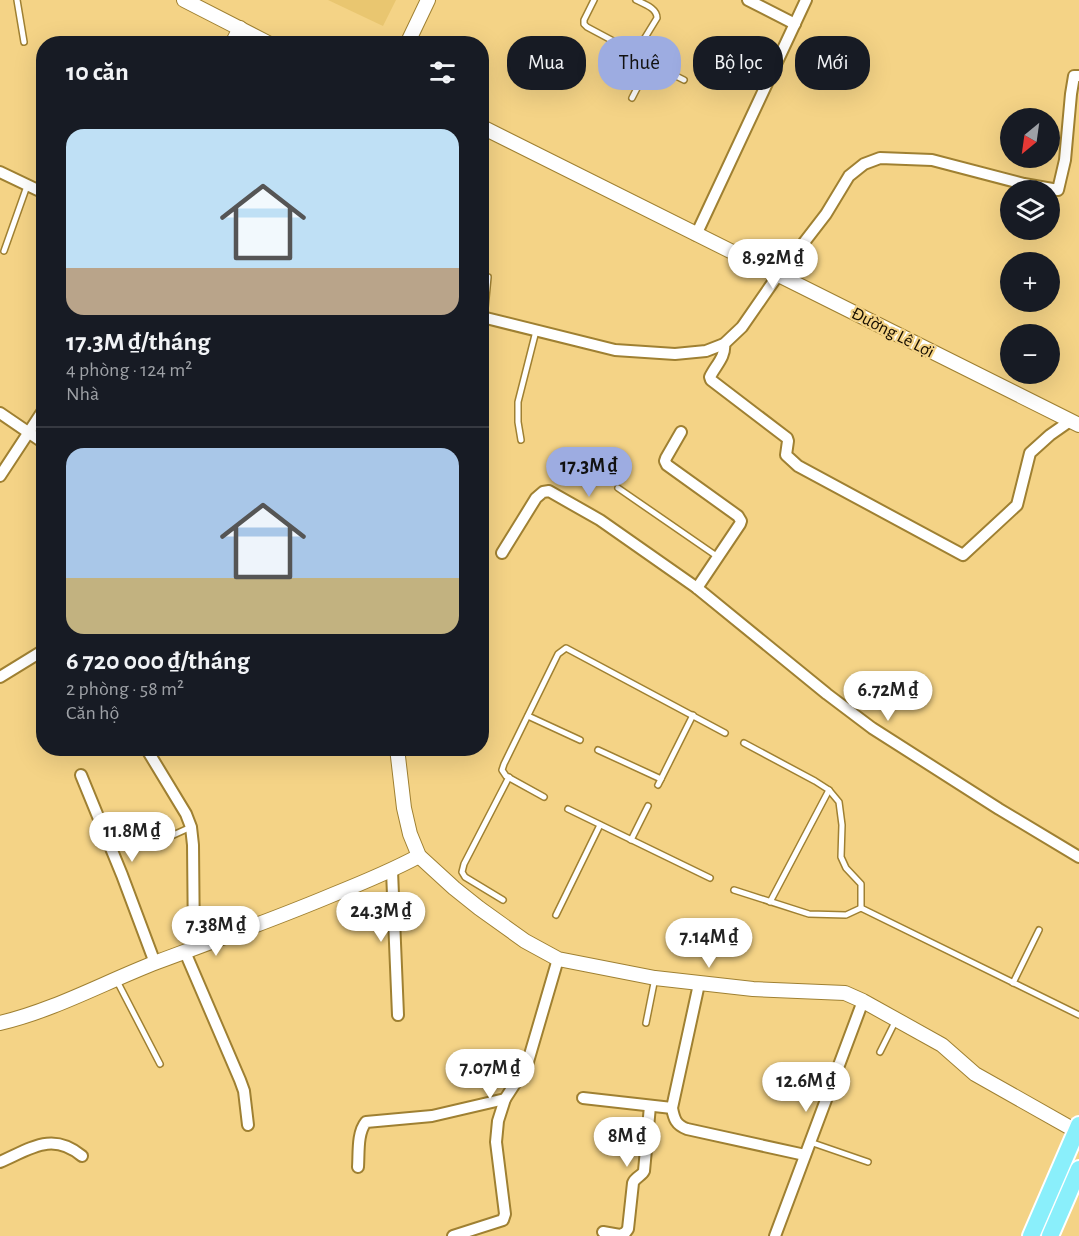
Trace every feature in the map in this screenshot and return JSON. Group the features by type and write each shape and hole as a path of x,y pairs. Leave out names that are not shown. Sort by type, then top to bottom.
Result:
{"main road":[{"path":"1031,1236 1078,1128"},
{"path":"1050,1236 1075,1189 1079,1168"}],"street":[{"path":"184,0 255,36"},
{"path":"411,36 428,0"},
{"path":"748,0 795,24"},
{"path":"696,235 806,0"},
{"path":"236,36 240,28"},
{"path":"489,318 615,350 675,354 706,351 724,344 742,327 778,275 826,214 849,176 864,164 880,158 932,160 1024,184 1058,190 1065,160 1074,76 1079,76"},
{"name":"Đường Lê Lợi","path":"489,131 1075,423"},
{"path":"0,172 36,190"},
{"path":"724,344 724,353 710,377 711,380 787,438 786,456 798,466 963,555 1017,505 1030,453 1050,435 1075,423"},
{"path":"0,413 36,438"},
{"path":"0,476 36,421"},
{"path":"681,432 666,458 667,465 738,516 741,521 697,588"},
{"path":"502,553 536,498 543,492 549,491 600,520 697,588 872,728 1079,857"},
{"path":"0,677 36,655"},
{"path":"151,756 186,814 191,827 193,845 190,950 244,1091 248,1125"},
{"path":"398,756 404,808 410,834 419,856 454,888 525,941 558,959 655,978 753,989 845,993 942,1045 975,1074 1078,1128"},
{"path":"81,775 155,963"},
{"path":"0,1022 25,1017 155,963 297,910 392,871 419,856"},
{"path":"392,871 398,1015"},
{"path":"453,1236 503,1220 496,1142 498,1121 505,1099 527,1065 558,959"},
{"path":"699,984 672,1108 674,1119 681,1127 805,1155"},
{"path":"775,1236 863,1001"},
{"path":"584,1098 672,1108"},
{"path":"358,1167 361,1131 366,1122 432,1116 505,1099"},
{"path":"603,1232 620,1235 628,1229 633,1183 644,1171 650,1107"},
{"path":"0,1162 43,1143 65,1145 82,1156"}],"lane":[{"path":"17,0 24,42"},
{"path":"594,0 584,24 604,36"},
{"path":"636,0 653,9 657,14 646,36"},
{"path":"632,98 636,90"},
{"path":"4,251 27,186"},
{"path":"521,440 518,402 536,330"},
{"path":"618,488 718,557"},
{"path":"544,797 509,777 502,770 558,654 566,648 725,733"},
{"path":"598,750 659,782 693,715"},
{"path":"528,716 580,740"},
{"path":"744,743 815,781 829,790 839,802 842,825 841,857 846,868 861,885 861,908"},
{"path":"503,900 465,877 462,872 509,777"},
{"path":"770,902 829,790"},
{"path":"631,840 648,806"},
{"path":"568,809 710,878"},
{"path":"556,915 600,825"},
{"path":"158,842 191,827"},
{"path":"734,890 809,914 846,915 861,908"},
{"path":"861,908 1079,1015"},
{"path":"1013,983 1039,930"},
{"path":"646,1023 655,978"},
{"path":"116,979 160,1064"},
{"path":"880,1052 896,1020"},
{"path":"810,1142 868,1162"}],"shaded area":[{"path":"328,0 396,0 383,26"}]}
